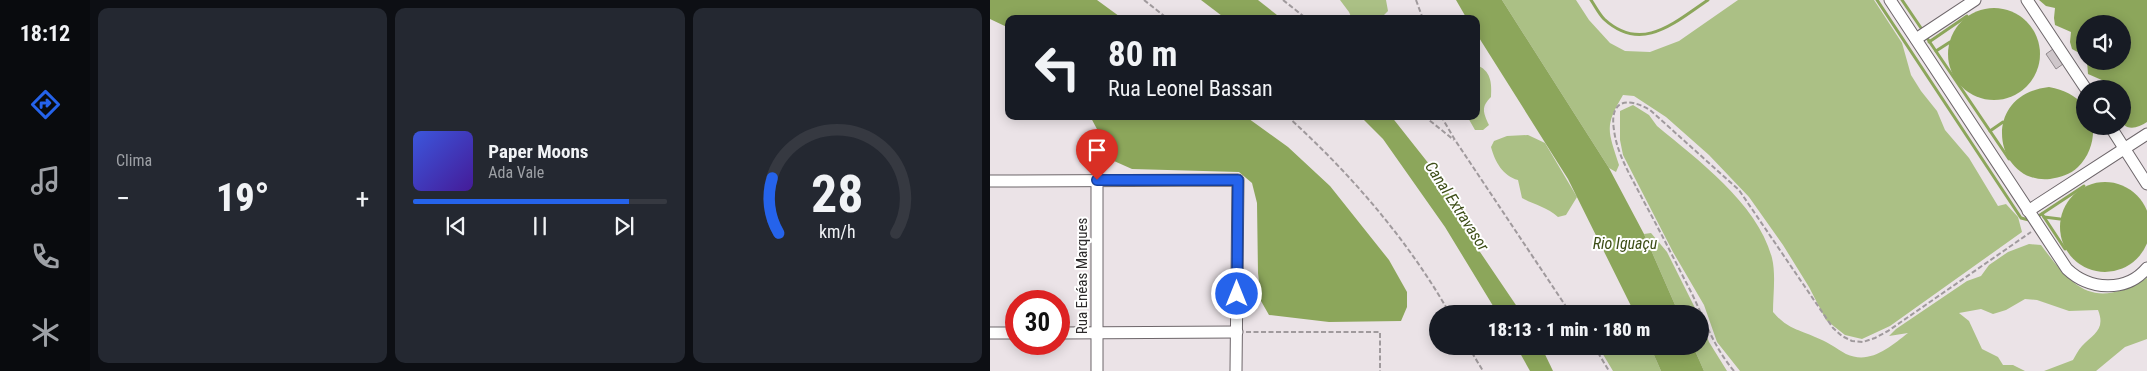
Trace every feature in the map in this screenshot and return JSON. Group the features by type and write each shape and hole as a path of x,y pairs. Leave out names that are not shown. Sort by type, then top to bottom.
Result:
{"street":[{"path":"1890,0 2067,269 2085,282 2110,286 2123,284 2135,278 2147,268"},
{"path":"1916,39 1975,0"},
{"path":"2027,0 2080,80"},
{"path":"2028,211 2147,134"},
{"path":"2115,135 2147,184"},
{"name":"Rua Enéas Marques","path":"1097,180 1097,371"},
{"path":"990,181 1238,180 1236,371"},
{"path":"1070,333 1237,332"},
{"path":"990,333 1005,333"}],"path":[{"path":"1144,0 1163,15"},
{"path":"1283,0 1302,15"},
{"path":"1416,0 1422,15"},
{"path":"1734,371 1714,344 1701,311 1623,161 1614,130 1616,109 1621,103 1629,101 1639,103 1650,110 1739,190 1824,316 1842,336 1852,341 1863,342 1888,331 2039,227"},
{"path":"1291,120 1338,165 1402,241 1434,286 1445,305"},
{"path":"1429,120 1455,140"},
{"path":"1443,120 1565,305"},
{"path":"1237,332 1380,332 1380,371"},
{"path":"1473,355 1483,371"},
{"path":"1599,355 1609,371"}],"shaded area":[{"path":"1340,0 1386,0 1388,11 1384,15 1350,15"},
{"path":"1502,0 1576,0 1589,20 1610,43 1625,51 1650,52 1679,41 1738,0 1874,0 1902,43 1911,75 1937,111 1945,130 1969,158 1998,206 2006,204 2018,217 2022,232 1890,326 1862,339 1845,335 1826,320 1809,287 1783,245 1749,197 1709,155 1666,117 1634,96 1623,95 1610,122 1610,136 1619,165 1616,172 1609,168"},
{"path":"1480,67 1485,70 1490,78 1491,97 1484,107 1485,117 1489,125 1483,130 1475,130 1469,120 1480,120"},
{"path":"1633,105 1649,115 1657,126 1725,184 1754,219 1765,238 1773,264 1773,312 1788,325 1846,354 1863,357 1871,356 1887,349 1908,333 1889,336 1896,329 1967,281 1981,276 1989,265 2008,252 2029,244 2041,245 2064,273 2086,290 2098,293 2112,293 2128,288 2147,278 2147,339 2125,347 2096,371 2044,371 2073,360 2097,331 2100,317 2098,310 2069,311 2037,300 2025,299 2006,310 1993,314 1981,309 1959,313 1969,321 1982,349 1998,357 2003,365 2013,365 2025,371 1740,371 1717,342 1709,319 1709,305 1704,305 1673,252 1623,155 1620,140 1620,111"},
{"path":"1528,135 1545,143 1577,197 1566,215 1558,217 1522,198 1518,180 1504,172 1495,158 1491,147 1494,141 1507,136"},
{"path":"1651,233 1667,252 1694,305 1675,305 1644,234"},
{"path":"1709,342 1727,371 1704,371 1697,355 1709,355"},
{"path":"1603,355 1654,355 1661,371 1613,371"}],"water":[{"path":"990,0 1097,0 1118,15 1005,15 1005,26 990,19"},
{"path":"1201,0 1258,0 1277,15 1221,15"},
{"name":"Rio Iguaçu","path":"1456,0 1502,0 1609,168 1644,234 1675,305 1631,305 1568,179 1480,39 1480,15 1465,15"},
{"path":"2039,0 2147,0 2147,122 2138,127 2131,128 2131,80 2102,80 2088,74 2088,70 2131,70 2131,15 2076,15 2076,51 2072,49 2070,42 2071,32 2055,25 2055,8 2046,6"},
{"path":"1994,8 2012,12 2026,22 2036,36 2040,54 2036,72 2026,86 2012,96 1994,100 1976,96 1962,86 1952,72 1948,54 1952,36 1962,22 1976,12"},
{"path":"2049,87 2060,90 2076,98 2076,135 2093,135 2088,153 2075,170 2050,179 2031,177 2017,168 2007,155 2002,138 2004,121 2011,106 2026,93"},
{"path":"1092,120 1251,120 1288,147 1330,186 1389,260 1407,292 1407,307 1401,321 1329,322 1269,315 1261,301 1258,273 1257,203 1252,183 1239,172 1132,169 1114,161"},
{"name":"Canal Extravasor","path":"1364,120 1394,120 1429,164 1469,224 1478,249 1516,305 1493,305 1445,227 1383,139"},
{"path":"2096,182 2114,182 2130,189 2143,202 2147,210 2148,241 2143,252 2130,265 2114,272 2096,272 2080,265 2067,252 2060,236 2060,218 2067,202 2080,189"},
{"path":"1521,355 1545,355 1553,371 1530,371"},
{"path":"1654,355 1697,355 1704,371 1661,371"}],"building":[{"path":"2053,49 2063,64 2056,69 2046,54"}],"waterway":[{"path":"1591,0 1604,19 1618,29 1632,34 1658,31 1671,25 1708,0"},
{"path":"1877,0 2021,218 2029,220"},
{"path":"1902,0 1921,28"},
{"path":"1929,42 1967,16"},
{"path":"1927,38 2009,159"},
{"path":"1936,51 1950,42"},
{"path":"1990,131 2003,122"},
{"path":"2037,217 2084,186"},
{"path":"2042,214 2065,249"},
{"path":"2044,217 2060,219"}],"route":[{"path":"1097,180 1238,180 1237,294"}]}
